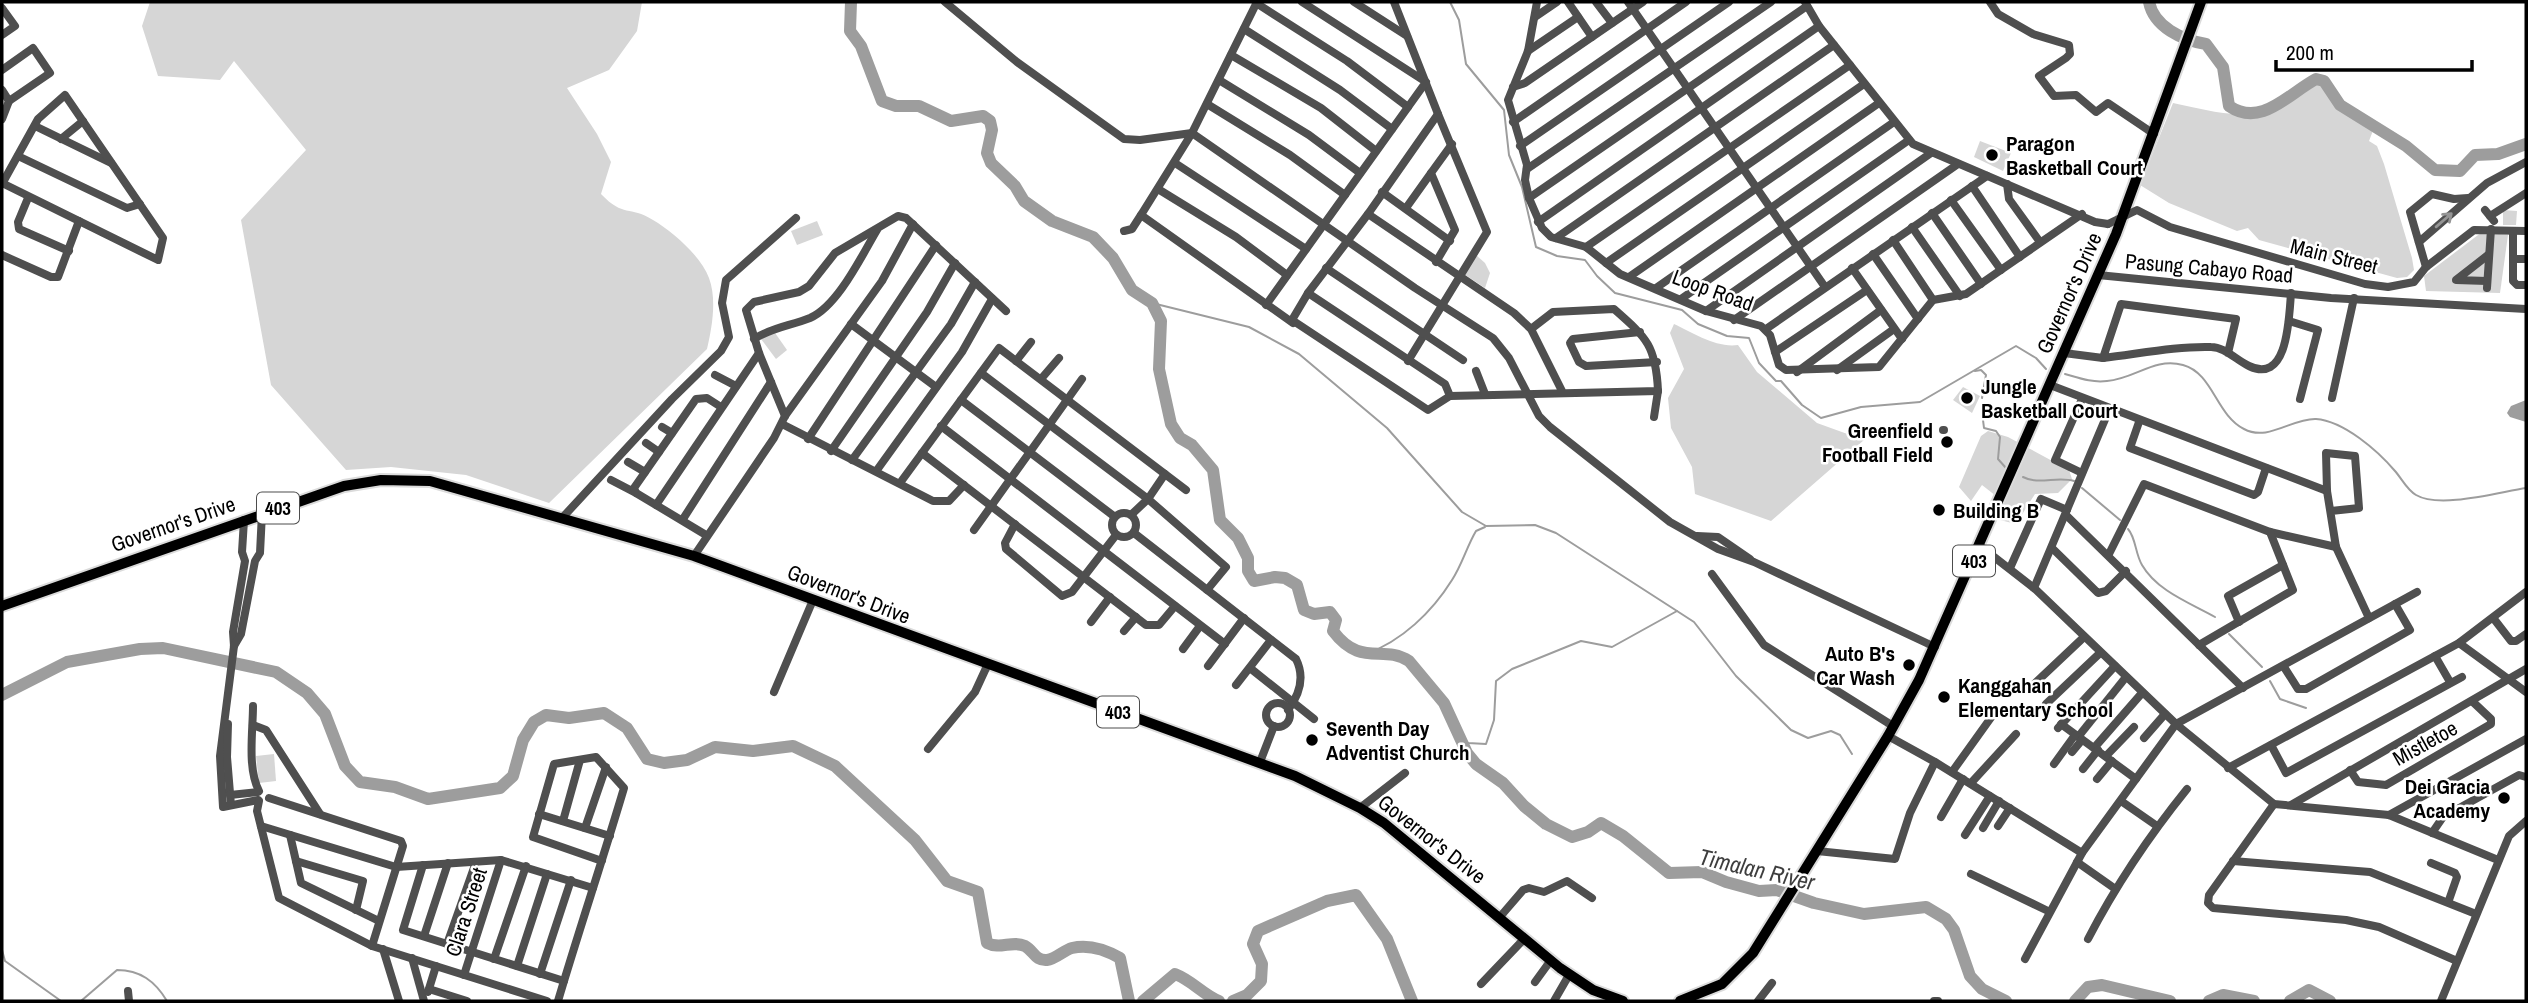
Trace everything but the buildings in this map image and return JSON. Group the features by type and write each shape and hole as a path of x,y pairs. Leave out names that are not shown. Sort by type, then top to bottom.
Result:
{"main road":[{"name":"Governor's Drive","path":"1680,1001 1707,992 1735,973 1753,953 1891,731 1935,647 2116,234 2200,2"},
{"name":"Governor's Drive","path":"2,606 262,513 357,483 404,479 457,486 694,556 988,666 1260,762 1360,808 1569,975 1600,994 1623,1001"}],"street":[{"path":"945,2 1017,62 1124,139 1140,141 1192,133 1493,338 1509,358 1530,394 1539,416 1670,522 1697,536 1718,537 1754,562 1935,647"},
{"path":"1302,2 1426,82"},
{"path":"1354,2 1408,37"},
{"path":"1394,2 1487,232 1408,360"},
{"name":"Loop Road","path":"1538,2 1528,51 1508,100 1527,169 1525,180 1529,198 1545,233 1586,247 1629,277 1706,311 1766,329 1779,365 1797,372"},
{"path":"1535,17 1557,2"},
{"path":"1568,2 1592,37"},
{"path":"1596,2 1612,23"},
{"path":"1513,87 1525,83 1592,37 1631,5 1643,2"},
{"path":"1513,122 1686,2"},
{"path":"1520,146 1729,2"},
{"path":"1527,169 1771,2"},
{"path":"1990,2 1998,13 2033,34 2069,45 2070,54 2039,76 2054,96 2076,95 2095,112 2108,103 2154,134"},
{"path":"1124,231 1132,229 1175,163 1257,3 1347,61 1408,107"},
{"path":"1529,198 1806,4 1819,26 1909,140 1931,153 2082,214 2095,222 2108,223 2137,210 2131,200 2136,183"},
{"path":"1631,5 1825,287"},
{"path":"2,8 15,26 2,35"},
{"path":"1528,51 1578,17"},
{"path":"1538,222 1819,26"},
{"path":"1244,29 1340,90 1392,129"},
{"path":"1556,238 1834,45"},
{"path":"2,70 33,48 50,73 9,101 2,119"},
{"path":"1231,55 1321,108 1376,151"},
{"path":"1586,247 1850,65"},
{"path":"1219,80 1309,135 1360,173"},
{"path":"1266,304 1426,82"},
{"path":"1606,263 1864,84"},
{"path":"2,90 9,101"},
{"path":"65,95 83,121 163,238 158,260 2,184 44,112 65,95"},
{"path":"1629,277 1879,103"},
{"path":"1207,104 1290,155 1345,195"},
{"path":"1293,323 1293,315 1308,293 1368,214 1438,114"},
{"path":"61,139 83,121"},
{"path":"1656,288 1894,122"},
{"path":"35,126 112,163"},
{"path":"1681,299 1909,140"},
{"path":"1406,208 1452,144"},
{"path":"1706,311 1931,153"},
{"path":"18,156 127,208 140,204"},
{"path":"2418,242 2487,183 2526,162"},
{"path":"1175,163 1306,250"},
{"path":"1734,320 1958,164"},
{"path":"1431,173 1455,233 1436,262"},
{"path":"1766,329 1987,176"},
{"path":"2007,184 2009,199 2040,242"},
{"path":"1972,186 2020,257"},
{"path":"1158,189 1236,237 1287,275"},
{"path":"1382,192 1450,241"},
{"path":"2488,255 2456,280 2487,284 2490,219 2526,193"},
{"path":"2426,267 2410,212 2432,194 2454,199 2469,198"},
{"path":"28,198 18,222 19,229 69,251"},
{"path":"1951,200 2001,270"},
{"name":"Main Street","path":"2137,210 2170,227 2365,284 2388,287 2407,285 2419,278 2426,267 2490,219 2513,231 2526,231"},
{"path":"1932,213 1981,284"},
{"path":"1368,214 1514,313 1531,329 1563,393"},
{"path":"1797,372 1879,368 1933,300 1959,296 1981,284 2082,214"},
{"path":"1141,215 1293,323 1425,409 1431,409 1451,396 1658,391"},
{"path":"964,485 950,501 933,501 877,470 808,439 783,420 746,315 749,305 799,292 809,286 835,253 898,216 906,218 936,244 1006,311"},
{"path":"563,517 672,399 722,351 729,337 722,303 726,280 796,218"},
{"path":"2,255 55,278 60,274 79,221"},
{"path":"2108,223 2116,234"},
{"path":"694,556 783,420 882,281 913,224"},
{"path":"1912,227 1959,296"},
{"path":"754,340 771,328 811,317 821,311 844,285 879,228"},
{"path":"2513,231 2513,281 2517,285 2526,285"},
{"path":"1893,240 1933,300"},
{"path":"808,439 936,244"},
{"path":"1873,254 1918,320"},
{"path":"2513,258 2526,259"},
{"path":"831,451 896,357 955,263"},
{"path":"1326,268 1463,360"},
{"path":"1852,268 1902,340"},
{"name":"Pasung Cabayo Road","path":"2098,275 2291,293 2526,309"},
{"path":"852,460 951,324 975,282"},
{"path":"1775,352 1867,290"},
{"path":"1308,293 1449,388 1451,396"},
{"path":"2064,353 2103,358 2213,347 2250,367 2263,370 2272,368 2278,362 2289,321 2291,293"},
{"path":"2332,398 2354,298"},
{"path":"877,470 962,352 992,299"},
{"path":"2103,358 2122,304 2236,319 2228,353"},
{"path":"1531,329 1553,312 1614,309 1640,332 1657,362 1658,391 1654,417"},
{"path":"1797,372 1881,310"},
{"path":"2289,321 2318,330 2301,399"},
{"path":"851,324 936,387"},
{"path":"1835,371 1894,329"},
{"path":"1640,332 1573,338 1570,343 1579,362 1586,366 1657,362"},
{"path":"1016,360 1031,342"},
{"path":"900,483 999,348 1186,490"},
{"path":"656,505 759,353"},
{"path":"1041,379 1059,358"},
{"path":"1476,371 1485,394"},
{"path":"981,373 1148,499 1226,567 1207,590"},
{"path":"715,375 736,386"},
{"path":"974,530 1082,379"},
{"path":"683,519 771,382"},
{"path":"2050,385 2139,422 2327,491"},
{"path":"636,493 634,488 696,399 707,398 721,407"},
{"path":"2082,399 2055,460 2082,473"},
{"path":"961,400 1115,517"},
{"path":"2034,588 2109,410"},
{"path":"2139,422 2130,448 2254,495 2258,492 2266,468"},
{"path":"942,426 1225,644"},
{"path":"662,427 672,433"},
{"path":"646,443 659,452"},
{"path":"922,453 1136,617 1155,626 1175,606"},
{"path":"2331,510 2359,508 2355,456 2326,453 2327,491 2336,547 2369,618"},
{"path":"628,463 645,472"},
{"path":"1132,514 1148,499 1165,474"},
{"path":"611,480 683,519 706,535"},
{"path":"2109,554 2144,484 2270,533 2336,547"},
{"path":"2010,568 2041,499 2067,512 2243,688"},
{"path":"1116,535 1112,523 1115,517 1126,512 1132,514"},
{"path":"234,646 242,634 255,561 260,553 262,513"},
{"path":"1116,535 1128,537 1134,533 1137,527 1132,514"},
{"path":"231,805 227,757 233,632 246,561 242,552 244,520"},
{"path":"1015,524 1005,543 1006,549 1062,596 1072,592 1116,535"},
{"path":"1134,533 1296,659 1303,671 1302,684 1284,707"},
{"path":"2199,645 2293,590 2270,533"},
{"path":"1980,546 2034,588 2176,724 2274,804 2389,816 2498,860"},
{"path":"2052,548 2098,593 2106,591 2126,572"},
{"path":"246,561 255,561"},
{"path":"2239,622 2228,596 2283,565"},
{"path":"1712,574 1764,645 1935,762 2082,853"},
{"path":"2025,959 2048,911 2082,853 2176,724 2417,592"},
{"path":"2228,768 2459,643 2494,619 2526,592"},
{"path":"1091,622 1110,597"},
{"path":"774,692 813,600"},
{"path":"2284,667 2298,689 2306,689 2410,630 2395,604"},
{"path":"1124,631 1136,617"},
{"path":"1208,666 1244,618"},
{"path":"2494,619 2511,640 2516,641 2526,634"},
{"path":"1183,649 1200,626"},
{"path":"2031,687 2084,637"},
{"path":"1236,685 1271,640"},
{"path":"2459,643 2526,692"},
{"path":"2046,704 2100,653"},
{"path":"2435,656 2450,682"},
{"path":"928,750 975,692 988,666"},
{"path":"2115,666 2059,726 2136,779"},
{"path":"1250,667 1292,697 1314,719"},
{"path":"232,668 220,756 223,807 258,796"},
{"path":"2291,805 2510,681 2526,669"},
{"path":"2054,764 2126,677"},
{"path":"2271,745 2286,773 2462,677"},
{"path":"2083,769 2142,693"},
{"name":"Mistletoe","path":"2350,770 2358,782 2386,785 2440,756 2491,724 2491,719 2473,702"},
{"path":"1273,705 1284,707 1289,718 1285,724 1273,726 1268,722 1266,713 1273,705"},
{"path":"253,706 255,783 261,826 279,898 372,946 532,999 547,1001"},
{"path":"1952,772 1995,712"},
{"path":"2144,738 2165,714"},
{"path":"253,725 266,730 320,814"},
{"path":"1260,762 1273,726"},
{"path":"2097,779 2134,727"},
{"path":"1941,817 1967,781 2016,734"},
{"path":"2072,752 2078,737"},
{"path":"2389,816 2526,740"},
{"path":"558,1001 610,836 624,788 596,757 554,764 533,837 602,861"},
{"path":"563,821 580,760"},
{"path":"1818,851 1895,859 1910,813 1935,762"},
{"path":"585,828 606,767"},
{"path":"1360,808 1405,774"},
{"path":"2432,833 2443,817 2519,775 2526,777"},
{"path":"2088,939 2115,888 2157,825 2188,789"},
{"path":"230,795 258,796 265,802 269,797 401,842 404,846 372,946"},
{"path":"1965,835 1990,796"},
{"path":"2121,801 2157,825"},
{"path":"1983,828 1999,802"},
{"path":"2274,804 2209,895 2208,904 2213,908 2346,920 2379,927 2457,961"},
{"path":"1998,825 2010,808"},
{"path":"540,814 610,836"},
{"path":"2441,1001 2509,836 2526,821"},
{"path":"261,826 396,867 501,860 593,888"},
{"path":"290,835 301,883 379,921"},
{"name":"Clara Street","path":"464,975 501,860"},
{"path":"2233,861 2370,872 2449,900 2476,914"},
{"path":"296,862 363,881 356,909"},
{"path":"447,944 476,862"},
{"path":"2077,862 2115,888"},
{"path":"424,936 447,863"},
{"path":"2431,863 2455,873 2457,877 2449,900"},
{"path":"423,865 403,930 564,981"},
{"path":"494,959 526,866"},
{"path":"517,966 547,874"},
{"path":"1971,874 2048,911"},
{"path":"540,974 571,880"},
{"path":"1499,918 1523,890 1529,888 1544,892 1567,881 1592,898"},
{"path":"1481,984 1524,939"},
{"path":"383,949 399,1001"},
{"path":"412,958 425,1001"},
{"path":"1535,982 1550,960"},
{"path":"425,1001 436,967"},
{"path":"1554,1001 1569,975"},
{"path":"1758,1001 1772,983"},
{"path":"429,989 467,1001"},
{"path":"128,991 129,1001"}],"shaded area":[{"path":"150,2 642,2 637,31 609,70 567,88 597,134 611,162 601,194 615,206 638,213 661,225 693,253 705,270 711,286 713,304 707,349 549,503 466,475 391,467 346,470 271,385 241,220 306,150 234,61 220,80 158,76 142,26"},
{"path":"2316,79 2324,81 2340,105 2374,128 2369,141 2377,146 2384,164 2412,258 2414,270 2407,277 2397,278 2259,240 2248,228 2237,231 2169,203 2140,185 2173,103 2222,113 2258,112 2276,106"},
{"name":"Paragon Basketball Court","path":"1980,141 2011,153 2003,171 1974,157"},
{"path":"2503,210 2517,211 2516,225 2503,225"},
{"path":"817,221 823,235 797,245 791,231"},
{"path":"2482,232 2508,235 2500,293 2426,291 2424,276"},
{"path":"1476,255 1485,263 1490,273 1485,288 1464,274"},
{"path":"1674,324 1713,342 1738,345 1757,372 1817,423 1864,440 1771,521 1695,494 1692,467 1671,428 1668,398 1684,369 1670,333"},
{"path":"773,330 787,350 776,359 761,339"},
{"name":"Jungle Basketball Court","path":"1963,387 1980,396 1972,413 1953,400"},
{"path":"2526,400 2526,422 2510,417 2507,413 2511,406"},
{"path":"1988,431 2008,437 2069,470 2072,479 2058,493 2035,494 2016,524 2000,520 1996,496 1982,485 1971,501 1959,487 1981,436"},
{"path":"274,754 276,781 259,783 256,756"}],"waterway":[{"name":"Timalan River","path":"851,2 850,31 861,46 882,101 896,106 919,106 951,121 983,116 990,121 992,130 987,153 991,163 1015,186 1024,201 1052,221 1093,237 1113,258 1132,290 1152,303 1161,321 1159,369 1171,424 1180,438 1192,445 1213,470 1220,520 1238,538 1248,558 1248,571 1254,581 1285,578 1297,585 1304,610 1314,614 1330,612 1336,620 1333,631 1353,649 1372,654 1390,654 1409,661 1444,703 1467,753 1476,764 1503,783 1524,806 1546,824 1572,837 1588,832 1601,823 1623,836 1669,873 1702,872 1759,891 1777,890 1814,903 1864,914 1926,907 1946,919 1954,930 1970,976 1982,989 2006,1001"},
{"path":"1450,2 1459,20 1466,64 1504,110 1509,155 1522,187 1536,247 1557,256 1585,260 1615,293 1682,310 1698,324 1727,336 1749,338 1759,363 1776,381 1781,381 1802,405 1821,418 1861,407 1920,402 2016,346 2036,358 2046,369"},
{"path":"2149,2 2157,19 2170,31 2206,44 2223,67 2229,106 2241,112 2263,111 2316,79 2324,81 2340,105 2406,146 2435,170 2460,171 2475,155 2498,154 2526,144"},
{"path":"1152,303 1249,327 1299,354 1387,428 1462,512 1486,526 1535,525 1556,533 1677,611"},
{"path":"2065,374 2101,381 2127,377 2163,364 2183,365 2201,376 2227,414 2244,429 2262,433 2316,419 2338,425 2370,446 2410,490 2427,499 2454,500 2526,488"},
{"path":"1975,371 1981,370 1986,375 1982,398"},
{"path":"1982,412 1984,428 1996,431 2000,437 1998,459 2006,468"},
{"path":"2023,477 2074,481"},
{"path":"2082,488 2120,520"},
{"path":"1366,654 1404,633 1425,614 1456,574 1476,531 1485,527"},
{"path":"2128,529 2148,574 2175,596 2215,617"},
{"path":"1456,733 1468,743 1486,744 1494,720 1496,681 1512,669 1581,641 1612,647 1677,611 1694,622 1736,676 1791,730 1808,738 1831,731 1840,735 1852,754"},
{"path":"2229,634 2262,667"},
{"path":"2,695 67,662 140,649 163,648 276,672 307,693 325,714 345,766 360,782 395,787 428,799 500,788 513,776 523,740 534,722 546,715 569,718 604,713 627,728 647,759 664,763 687,760 715,747 753,751 793,746 835,766 915,840 947,881 978,892 987,943 997,946 1020,944 1043,960 1069,949 1097,948 1120,958 1129,1001"},
{"path":"2270,681 2280,699 2306,708"},
{"path":"1233,1001 1247,995 1261,981 1262,964 1253,944 1258,931 1327,901 1356,895 1387,939 1412,1001"},
{"path":"2,950 5,961 61,1001"},
{"path":"81,1001 117,970 133,972 146,978 167,1001"},
{"path":"1143,1001 1175,974 1219,1001"},
{"name":"Timalan River","path":"2075,1001 2088,987 2102,985 2170,1001"},
{"path":"2290,1001 2309,990 2330,1001"},
{"name":"Timalan River","path":"2209,1001 2223,995 2254,1001"}],"place":[{"name":"Paragon Basketball Court","path":"1992,155"},
{"name":"Jungle Basketball Court","path":"1967,398"},
{"name":"Greenfield Football Field","path":"1947,442"},
{"name":"Building B","path":"1939,510"},
{"name":"Auto B's Car Wash","path":"1909,665"},
{"name":"Kanggahan Elementary School","path":"1944,697"},
{"name":"Seventh Day Adventist Church","path":"1312,740"},
{"name":"Dei Gracia Academy","path":"2504,798"}]}
